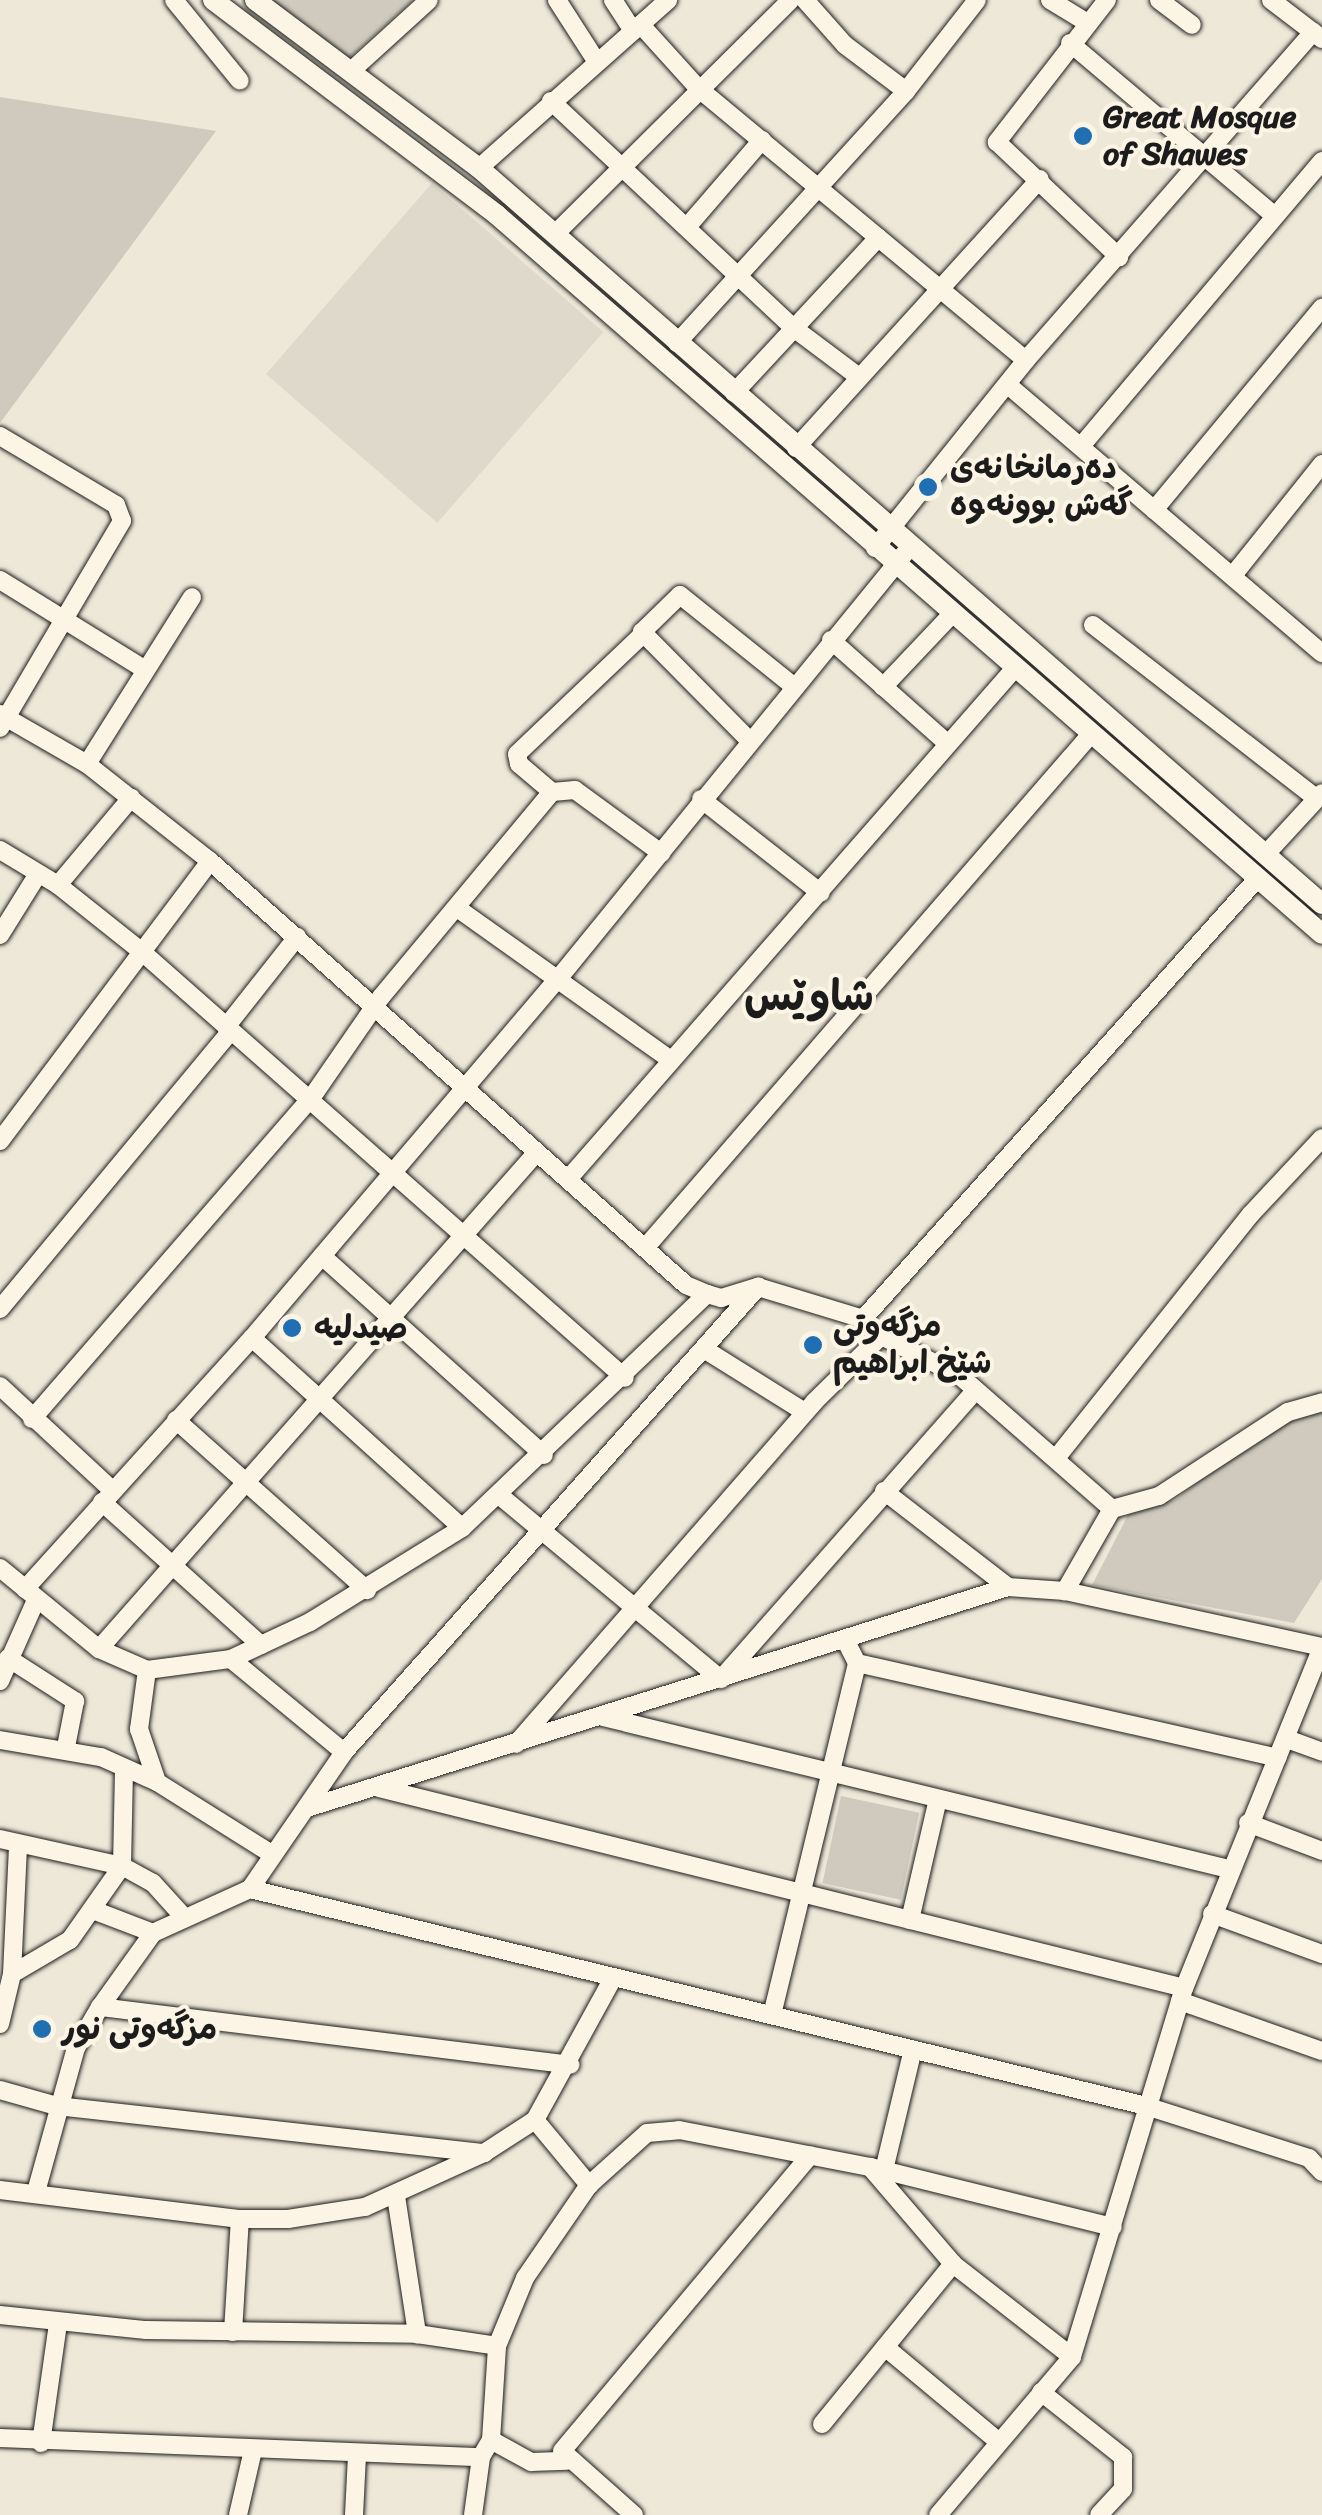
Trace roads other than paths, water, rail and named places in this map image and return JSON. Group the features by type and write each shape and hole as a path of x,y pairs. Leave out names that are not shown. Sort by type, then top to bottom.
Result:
{"street":[{"path":"174,0 240,80"},
{"path":"213,0 497,215 1322,904"},
{"path":"254,0 480,168 796,448 882,540"},
{"path":"351,72 429,0"},
{"path":"557,0 595,59"},
{"path":"614,0 698,88 1026,360"},
{"path":"480,168 595,59 668,0"},
{"path":"556,234 698,88 791,0"},
{"path":"805,0 845,45 906,91"},
{"path":"1050,0 1086,22"},
{"path":"1107,0 1086,22 997,142 1119,257"},
{"path":"1159,0 1192,26"},
{"path":"882,540 1026,360 1202,158 1318,36 1271,0"},
{"path":"677,343 906,91 973,1"},
{"path":"1070,43 1275,216"},
{"path":"550,101 736,276 795,328 859,376"},
{"path":"384,126 398,107"},
{"path":"688,227 762,140"},
{"path":"1082,446 1275,216 1319,170"},
{"path":"796,448 1040,179"},
{"path":"734,394 878,238"},
{"path":"1154,510 1322,308"},
{"path":"1008,384 1154,510 1318,642"},
{"path":"0,436 116,505 122,521 2,720 87,764 210,862 466,1085 686,1285 722,1298 758,1287 863,1319 878,1339 976,1390 1057,1457 1112,1510"},
{"path":"1234,574 1322,464"},
{"path":"901,556 952,614 1322,934"},
{"path":"0,1681 31,1595 107,1496 252,1338 558,979 748,739 901,556"},
{"path":"0,580 144,669"},
{"path":"661,853 575,790 552,792 518,764 517,754 680,595 792,686"},
{"path":"87,764 192,598"},
{"path":"883,686 952,614"},
{"path":"1093,625 1319,795 1264,855"},
{"path":"642,635 748,739"},
{"path":"831,640 946,742"},
{"path":"569,1178 822,893 946,742 1014,668"},
{"path":"645,1248 1090,734"},
{"path":"32,1419 312,1097 377,1010 380,998 552,792"},
{"path":"58,885 130,798"},
{"path":"702,800 822,893"},
{"path":"0,850 58,885 142,951 394,1169 625,1378"},
{"path":"0,1141 210,862"},
{"path":"0,934 38,874"},
{"path":"863,1319 1257,879"},
{"path":"458,908 671,1060"},
{"path":"0,1309 229,1029 296,937"},
{"path":"1057,1457 1250,1214 1322,1138"},
{"path":"99,1650 172,1560 246,1482 461,1233 537,1152"},
{"path":"322,1256 544,1455"},
{"path":"250,1889 344,1752 543,1535 758,1287"},
{"path":"0,1568 99,1650 147,1670 232,1659 367,1590 462,1528 625,1378 706,1294"},
{"path":"252,1338 462,1528"},
{"path":"516,1744 805,1412 878,1339"},
{"path":"704,1349 805,1412"},
{"path":"0,1386 261,1645"},
{"path":"721,1678 976,1390"},
{"path":"1065,1591 1112,1510 1159,1496 1288,1412 1322,1402"},
{"path":"176,1420 367,1590"},
{"path":"884,1491 1008,1587"},
{"path":"499,1496 721,1678"},
{"path":"307,1808 1008,1587 1065,1591 1322,1647 1287,1739 1229,1869 1182,1994 1072,2357 938,2515"},
{"path":"772,2015 857,1663 845,1639"},
{"path":"8,1658 75,1701 66,1747"},
{"path":"232,1659 344,1752"},
{"path":"857,1663 1277,1758"},
{"path":"147,1670 139,1729 158,1782"},
{"path":"602,1716 1229,1869"},
{"path":"1287,1739 1322,1752"},
{"path":"0,1740 51,1752 66,1747 158,1782 272,1854"},
{"path":"8,1967 56,1952 93,1910 122,1866 124,1770"},
{"path":"379,1788 910,1920 1182,1994 1322,2051"},
{"path":"910,1920 938,1798"},
{"path":"1248,1822 1322,1851"},
{"path":"0,2024 8,1967 9,1842 122,1866 154,1883 182,1915"},
{"path":"36,2192 57,2106 100,2006 153,1932 182,1915 250,1889 1146,2106 1308,2158 1322,2172"},
{"path":"93,1910 153,1932"},
{"path":"1212,1914 1322,1954"},
{"path":"0,2190 240,2219 329,2215 396,2196 484,2153 535,2120 570,2065 613,1978"},
{"path":"100,2006 570,2065"},
{"path":"877,2168 913,2050"},
{"path":"0,2090 57,2106 484,2153"},
{"path":"535,2120 589,2185"},
{"path":"473,2515 481,2457 491,2440 497,2346 524,2278 589,2185 647,2133 679,2130 877,2168 1113,2227"},
{"path":"634,2515 567,2462 562,2451 810,2155"},
{"path":"877,2168 953,2264 1072,2357"},
{"path":"396,2196 417,2334"},
{"path":"233,2332 240,2219"},
{"path":"822,2424 953,2264"},
{"path":"0,2315 58,2324 233,2332 417,2334 497,2346"},
{"path":"41,2443 58,2324"},
{"path":"884,2347 1000,2442"},
{"path":"1041,2392 1123,2457 1123,2489 1099,2515"},
{"path":"0,2438 41,2443 481,2457"},
{"path":"491,2440 532,2462 567,2462"},
{"path":"238,2515 253,2450"},
{"path":"354,2515 358,2455"}],"place":[{"name":"Great Mosque of Shawes","path":"1083,136"},
{"name":"دەرمانخانەی گەش بوونەوە","path":"928,487"},
{"name":"صیدلیە","path":"292,1328"},
{"name":"مزگەوتی شێخ ابراهیم","path":"813,1345"},
{"name":"مزگەوتی نور","path":"42,2029"}],"district":[{"name":"شاوێس","path":"809,996"}]}
